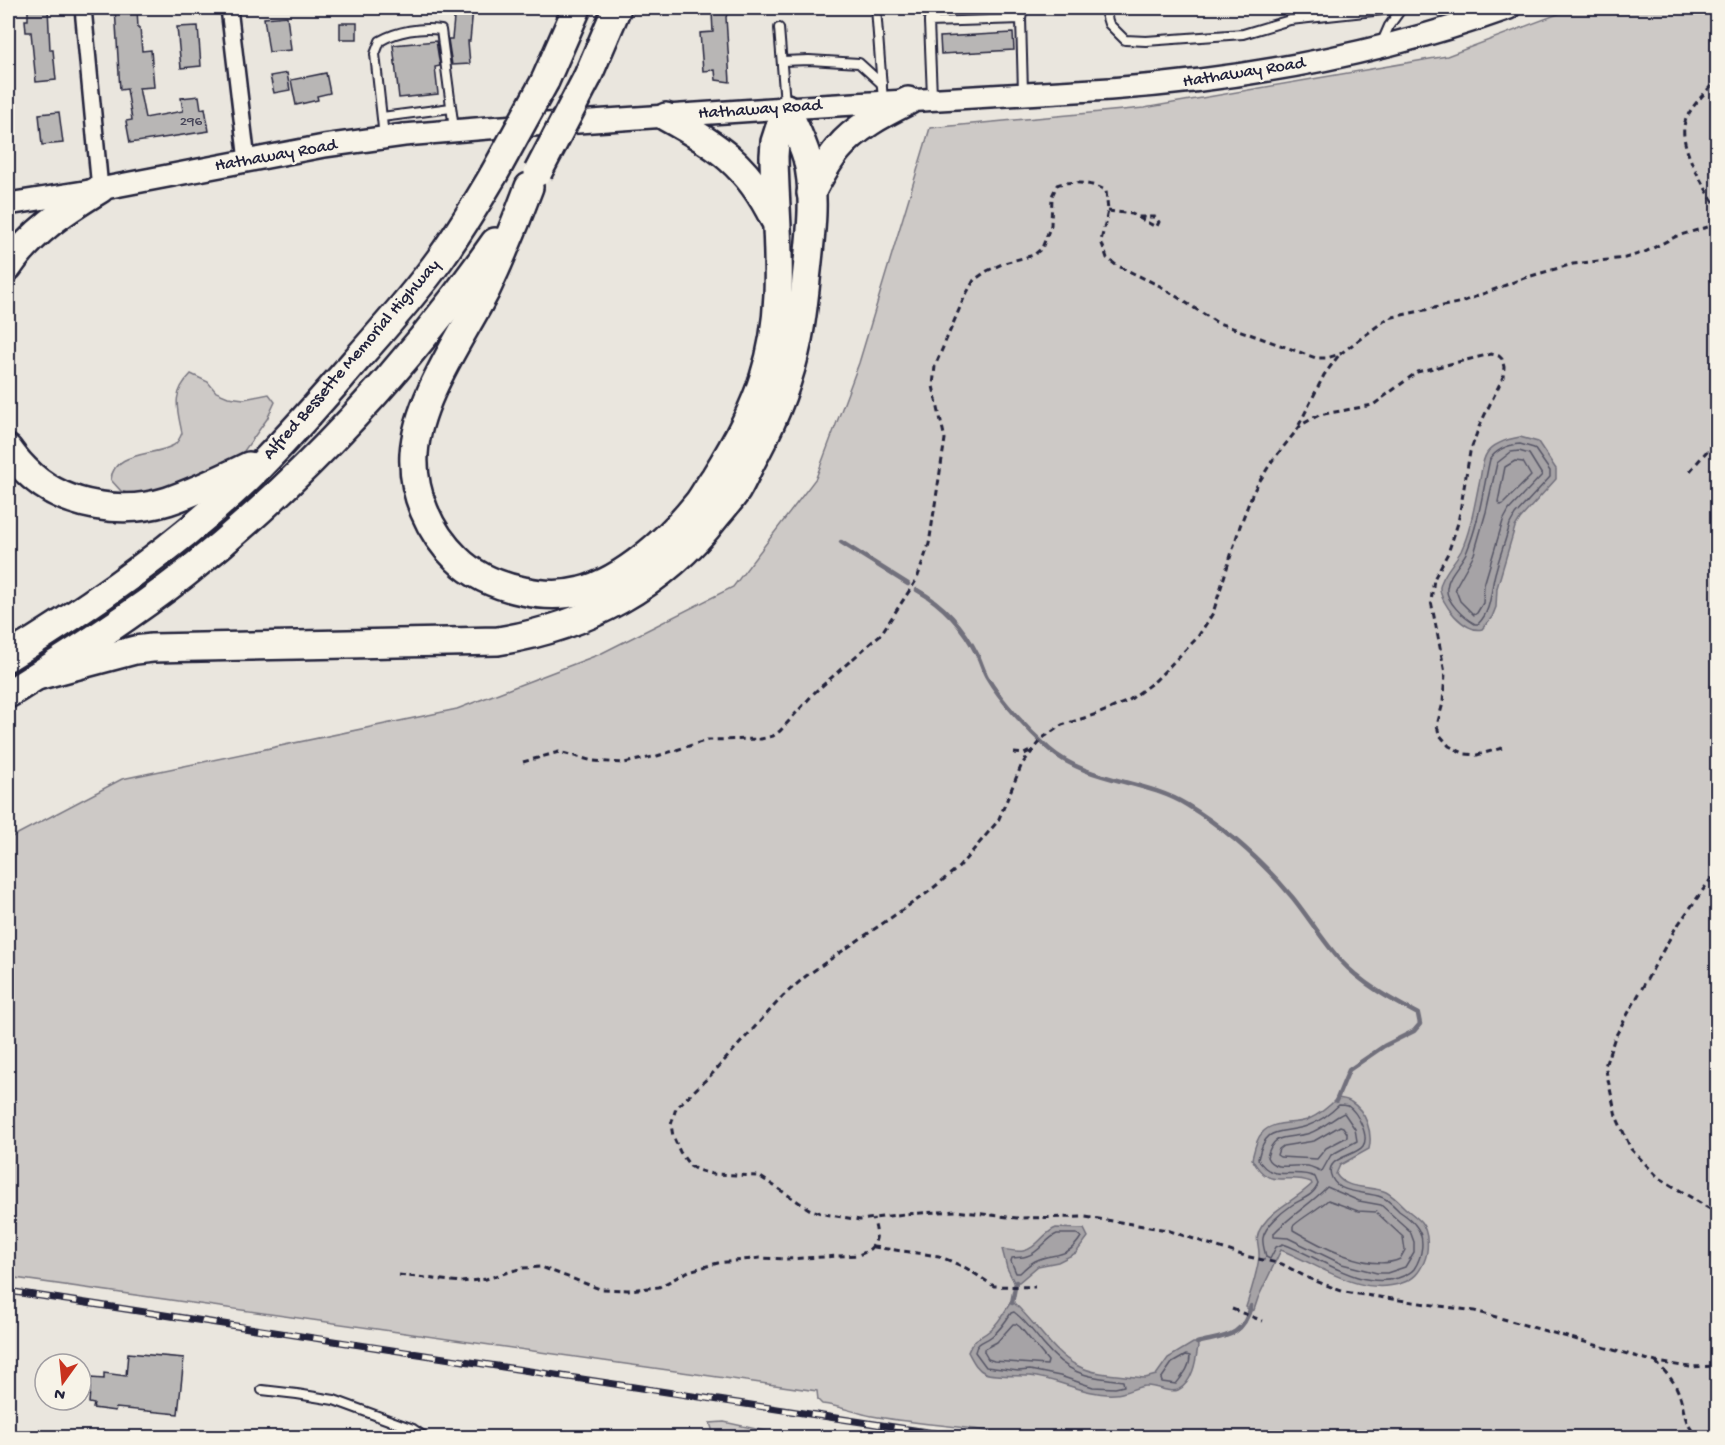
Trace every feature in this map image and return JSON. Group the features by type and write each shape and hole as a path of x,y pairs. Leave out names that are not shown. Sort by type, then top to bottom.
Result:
{"highway":[{"name":"Alfred Bessette Memorial Highway","path":"8,657 77,613 153,559 217,506 312,412 410,298 458,233 494,174 544,81 577,8"},
{"name":"Alfred Bessette Memorial Highway","path":"8,694 156,596 238,530 348,421 424,336 480,263 534,179 586,78 617,8"},
{"path":"811,193 840,146 901,97"},
{"path":"37,676 135,650 152,648 498,641 543,632 590,616 636,590 673,563 706,530 736,491 767,432 787,381 798,338 810,230 811,193 807,159 786,108"},
{"path":"534,179 486,288 432,390 418,432 414,454 415,477 420,500 429,521 448,550 477,574 513,589 559,594 581,591 610,579 649,552 699,503 744,427 764,377 771,352 780,285 774,156 775,142 786,108"},
{"path":"666,117 700,135 732,159 759,191 776,223"},
{"path":"8,267 46,224 100,189"},
{"path":"8,449 33,477 49,488 78,501 112,507 130,507 167,501 269,457"}],"main road":[{"name":"Hathaway Road","path":"8,204 247,161 383,127 454,130 666,117 901,97 1023,93 1140,86 1207,79 1306,64 1380,46 1509,8"}],"street":[{"path":"83,8 100,189"},
{"path":"229,8 247,161"}],"lane":[{"path":"876,8 901,97"},
{"path":"901,97 929,22 930,8"},
{"path":"1023,8 1021,19 1023,93"},
{"path":"1104,8 1109,24 1125,40 1146,41 1243,33 1290,20 1402,8"},
{"path":"1380,46 1389,26 1402,8"},
{"path":"929,22 1021,19"},
{"path":"451,108 383,127 375,54 380,41 403,32 429,28 441,30 454,130"},
{"path":"780,28 786,108"},
{"path":"782,61 859,63 901,97"},
{"path":"262,1390 334,1401 413,1429 426,1437"}],"path":[{"path":"1718,78 1688,114 1683,134 1689,156 1718,210"},
{"path":"523,762 559,752 593,761 624,763 657,756 708,740 767,738 780,731 814,692 880,634 917,579 929,544 945,439 935,397 933,375 955,316 975,280 987,271 1004,263 1034,255 1042,248 1051,225 1052,196 1057,185 1069,183 1102,188 1108,195 1108,211 1101,241 1107,258 1116,266 1160,286 1226,327 1316,358 1327,358 1340,354"},
{"path":"1108,211 1126,212 1154,226 1157,226 1159,222 1155,217 1138,217"},
{"path":"1298,429 1324,375 1340,354 1388,318 1462,302 1573,264 1625,258 1645,252 1677,236 1718,224"},
{"path":"1502,748 1477,755 1465,754 1449,747 1439,734 1437,725 1443,704 1445,673 1431,601 1434,579 1448,553 1458,523 1470,452 1479,427 1503,377 1502,359 1491,354 1417,372 1373,405 1312,417 1298,429 1272,461 1254,492 1240,526 1213,613 1197,638 1156,680 1128,701 1062,725 1044,737 1023,764 998,821 959,867 806,976 762,1017 713,1073 676,1108 671,1125 673,1136 680,1152 690,1166 697,1170 712,1174 759,1176 815,1212 860,1220 904,1214 956,1211 1017,1218 1085,1217 1167,1230 1257,1259 1282,1264 1308,1278 1344,1292 1475,1311 1656,1362 1690,1367 1718,1366"},
{"path":"1690,471 1718,438"},
{"path":"1014,753 1024,754 1034,749"},
{"path":"1718,869 1670,938 1615,1037 1605,1066 1616,1116 1631,1149 1658,1177 1718,1214"},
{"path":"399,1275 461,1282 541,1267 600,1289 628,1290 659,1287 689,1271 718,1263 760,1258 787,1259 858,1255 868,1252 873,1247 877,1232 873,1219"},
{"path":"873,1247 939,1256 966,1268 994,1286 1035,1287"},
{"path":"1232,1310 1263,1321"},
{"path":"1656,1362 1677,1389 1685,1421 1702,1437"}],"shaded area":[{"path":"1574,8 1717,8 1717,1437 1020,1437 866,1415 822,1404 818,1400 817,1391 8,1277 8,839 122,779 457,709 600,654 733,587 816,478 859,363 930,128 1144,108 1447,56"},
{"path":"191,374 208,382 216,392 228,397 244,399 269,394 275,402 267,419 244,451 207,476 145,495 121,491 111,480 113,471 119,464 127,459 174,445 179,440 182,433 177,409 178,395 180,388"},
{"path":"724,1422 774,1433 810,1437 722,1437 713,1432 710,1423"}],"water":[{"path":"1520,437 1538,442 1556,469 1556,479 1515,527 1497,588 1496,607 1492,617 1482,629 1476,629 1461,622 1449,609 1440,587 1443,577 1464,543 1485,456 1497,444"},
{"path":"1337,1098 1349,1101 1361,1111 1369,1129 1370,1143 1369,1149 1340,1165 1336,1174 1346,1183 1386,1192 1419,1220 1427,1236 1426,1258 1416,1275 1410,1280 1386,1286 1370,1286 1340,1277 1281,1250 1254,1310 1250,1311 1246,1307 1258,1263 1259,1231 1267,1219 1312,1184 1301,1179 1278,1179 1265,1175 1252,1159 1257,1142 1260,1136 1272,1126 1307,1120"},
{"path":"1056,1228 1084,1229 1088,1237 1076,1253 1058,1262 1038,1266 1019,1282 1014,1282 1002,1249 1028,1250"},
{"path":"1010,1303 1014,1303 1022,1310 1060,1353 1084,1369 1145,1378 1156,1375 1168,1358 1193,1343 1197,1343 1193,1371 1187,1382 1178,1390 1171,1391 1146,1386 1115,1394 1083,1390 1030,1376 985,1373 977,1366 968,1352 974,1341 989,1331 1001,1318"}],"building":[{"path":"28,8 48,8 50,50 53,50 56,80 36,82 31,32 26,32 25,20 28,20"},
{"path":"115,8 137,8 142,51 151,50 154,87 139,88 145,118 183,111 181,98 199,96 201,109 205,108 209,131 130,143 126,121 132,120 127,89 120,90"},
{"path":"455,8 473,8 470,41 468,41 470,64 452,65 448,39 452,39"},
{"path":"714,8 730,8 726,17 730,82 716,80 715,70 703,71 700,33 713,32"},
{"path":"287,16 291,50 269,52 264,18"},
{"path":"340,23 357,23 357,39 340,39"},
{"path":"198,26 201,66 181,68 177,27"},
{"path":"1013,33 1014,50 941,54 940,37"},
{"path":"436,41 440,66 435,67 438,94 399,98 393,45"},
{"path":"287,73 290,90 274,93 270,76"},
{"path":"326,73 330,93 317,96 318,100 296,105 291,80"},
{"path":"59,112 63,143 42,145 39,114"},
{"path":"128,1353 184,1358 178,1414 93,1408 93,1378 104,1379 104,1373 126,1376"}],"waterway":[{"path":"841,542 908,584"},
{"path":"917,590 936,603 960,627 1000,696 1049,749 1064,760 1081,768 1171,797 1217,825 1244,847 1282,885 1349,969 1377,990 1418,1014 1420,1024 1414,1031 1384,1046 1349,1070 1336,1101"},
{"path":"1012,1303 1016,1282"},
{"path":"1197,1343 1224,1337 1238,1330 1251,1306"}],"railway":[{"path":"8,1291 966,1438"}]}
